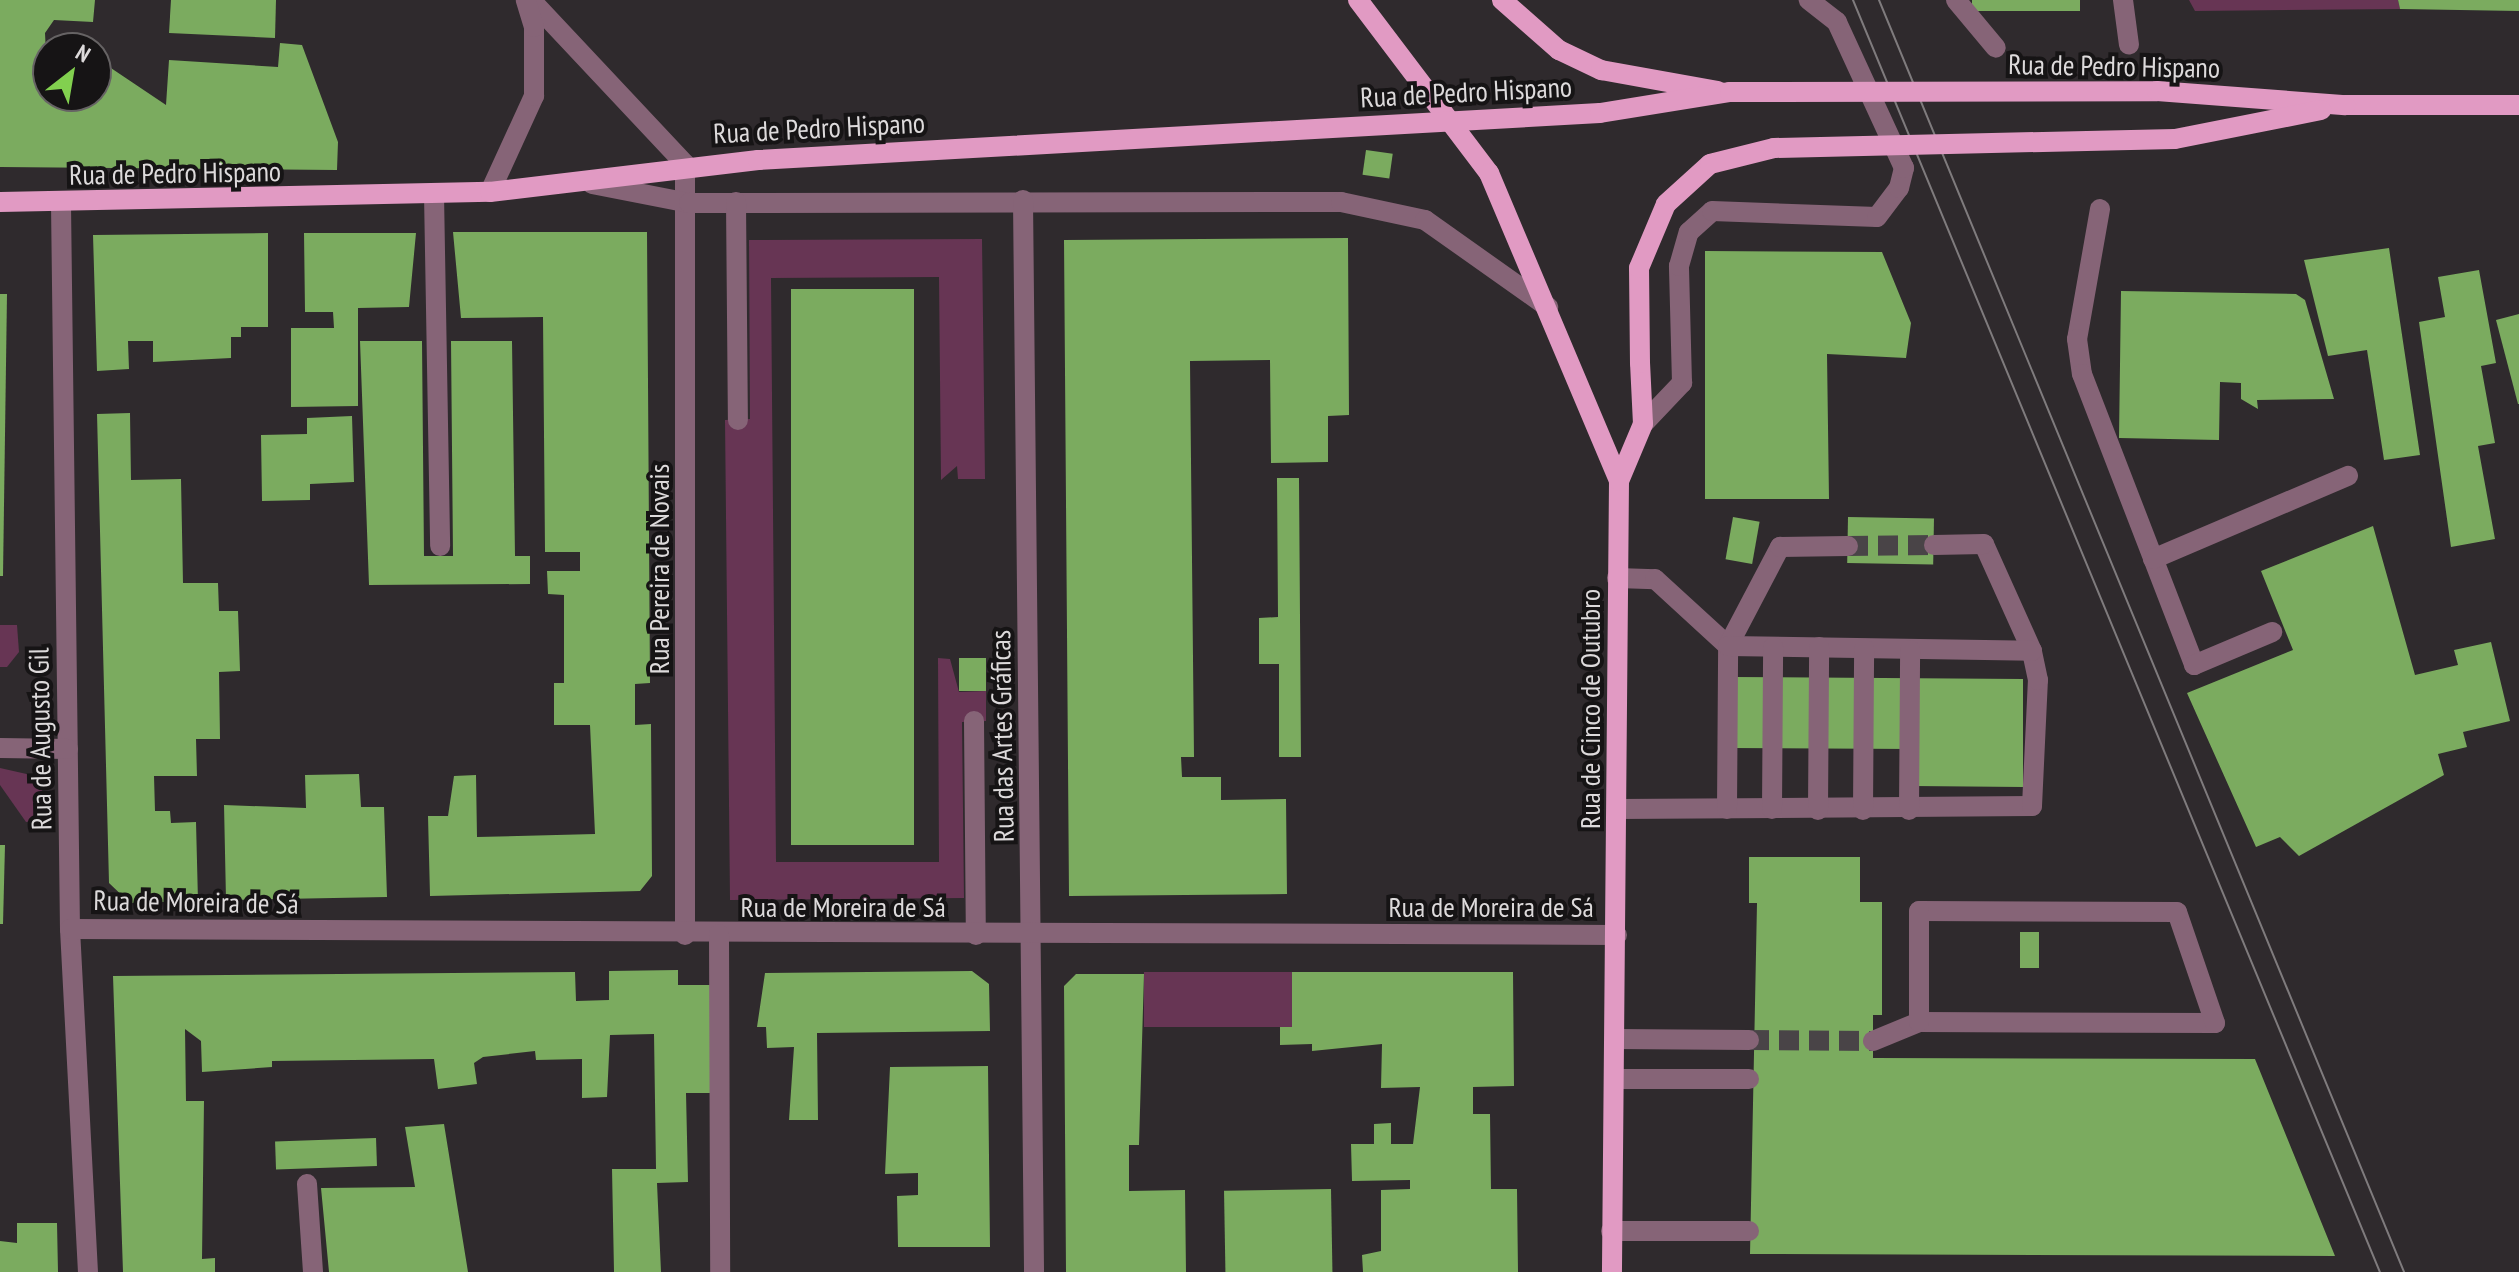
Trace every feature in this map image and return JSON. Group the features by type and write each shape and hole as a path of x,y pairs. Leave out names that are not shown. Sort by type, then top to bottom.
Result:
{"main road":[{"name":"Rua de Cinco de Outubro","path":"1358,0 1489,173 1552,311 1619,481 1619,809 1612,1272"},
{"path":"1502,0 1559,50 1601,70 1730,92"},
{"name":"Rua de Pedro Hispano","path":"0,202 61,204 490,192 592,184 685,164 1600,113 1730,92 2157,91 2345,105 2519,105"},
{"name":"Rua de Pedro Hispano","path":"1619,481 1643,424 1639,268 1666,204 1710,164 1774,148 2175,139 2345,105"}],"street":[{"path":"529,0 685,164"},
{"path":"490,192 534,96 534,27 529,0"},
{"path":"1643,424 1682,383 1679,266 1689,232 1712,211 1877,217 1892,203 1904,168 1837,22 1809,0"},
{"path":"1956,0 1996,48"},
{"path":"2123,0 2129,45"},
{"name":"Rua Pereira de Novais","path":"685,164 689,203 685,935"},
{"name":"Rua de Pedro Hispano","path":"592,184 689,203 1023,200 1341,202 1425,220 1496,263 1552,311"},
{"path":"434,194 440,546"},
{"name":"Rua das Artes Gráficas","path":"1023,200 1033,935 1034,1272"},
{"path":"736,202 738,420"},
{"name":"Rua de Augusto Gil","path":"61,204 70,929 88,1272"},
{"path":"2100,209 2078,351 2194,665 2272,632"},
{"path":"2153,559 2348,476"},
{"path":"1619,809 1909,810 2032,806 2038,680 2032,651 1984,544 1934,545"},
{"path":"1727,809 1728,646 1780,547 1848,546"},
{"path":"1617,578 1655,579 1728,646 2032,651"},
{"path":"1772,809 1773,647"},
{"path":"1818,810 1819,647"},
{"path":"1863,810 1864,649"},
{"path":"1909,810 1910,650"},
{"path":"974,721 976,935"},
{"path":"0,748 68,749"},
{"path":"1873,1041 1919,1022 2215,1023 2177,912 1935,911 1919,911 1919,1022"},
{"name":"Rua de Moreira de Sá","path":"70,929 685,935 1617,935"},
{"path":"719,934 720,1272"},
{"path":"1615,1039 1749,1040"},
{"path":"1614,1079 1749,1079"},
{"path":"307,1184 313,1272"},
{"path":"1611,1231 1749,1231"}],"shaded area":[{"path":"2189,0 2398,0 2400,9 2195,11"},
{"path":"982,239 985,479 958,479 957,466 941,480 939,277 771,278 776,862 939,862 938,658 950,659 959,692 986,691 986,721 962,722 964,898 730,900 725,420 750,419 749,240"},
{"path":"0,625 17,625 19,652 7,667 0,667"},
{"path":"0,768 31,775 42,787 43,820 26,822 0,785"},
{"path":"1144,972 1292,972 1292,1027 1144,1027"}],"building":[{"path":"0,0 95,0 93,22 54,20 46,32 32,32 32,112 112,112 112,69 166,105 169,60 278,67 280,43 302,45 338,142 337,170 0,167"},
{"path":"171,0 276,0 275,38 169,33"},
{"path":"1972,0 2080,0 2080,11 1972,11"},
{"path":"2398,0 2519,0 2519,11 2400,9"},
{"path":"1366,150 1393,154 1389,179 1363,175"},
{"path":"453,232 647,232 650,683 635,684 635,725 651,724 652,876 640,891 430,896 428,816 448,816 454,776 476,775 477,837 595,834 590,725 554,725 554,683 564,683 564,595 548,594 547,571 580,571 580,552 545,552 543,317 461,318"},
{"path":"268,233 268,327 241,327 241,337 231,337 231,358 153,362 153,341 128,341 129,369 97,371 93,235"},
{"path":"304,233 416,233 409,307 358,308 358,406 291,407 291,328 334,328 333,312 305,312"},
{"path":"1348,238 1349,415 1328,416 1328,462 1271,463 1270,360 1190,361 1194,757 1181,757 1182,777 1221,777 1221,800 1286,799 1287,894 1069,896 1064,240"},
{"path":"2389,248 2420,455 2384,460 2367,350 2328,356 2304,260"},
{"path":"1705,251 1882,252 1911,323 1906,358 1827,354 1829,499 1705,499"},
{"path":"2479,270 2496,363 2481,366 2495,443 2478,446 2495,539 2451,547 2419,322 2445,317 2438,277"},
{"path":"791,289 914,289 914,845 791,845"},
{"path":"2121,291 2296,294 2305,300 2334,399 2257,400 2258,409 2241,399 2241,383 2220,382 2219,440 2119,438"},
{"path":"0,294 7,294 3,576 0,576"},
{"path":"2519,314 2519,404 2518,404 2496,320"},
{"path":"360,341 422,341 424,556 453,556 451,341 512,341 515,556 530,556 530,584 369,585"},
{"path":"130,413 131,480 181,479 183,583 218,583 219,611 238,611 240,671 219,672 220,739 196,739 197,776 154,776 155,811 170,811 171,823 196,822 198,901 130,903 109,883 97,414"},
{"path":"352,416 354,482 310,484 310,500 262,501 261,435 307,434 307,418"},
{"path":"1277,478 1299,478 1301,757 1279,757 1279,664 1259,664 1259,618 1278,617"},
{"path":"1733,517 1760,522 1752,564 1726,559"},
{"path":"1848,517 1934,519 1933,564 1847,563"},
{"path":"2373,526 2415,675 2458,665 2454,650 2491,642 2510,721 2463,732 2467,747 2438,754 2444,775 2299,856 2280,837 2256,847 2187,693 2293,650 2261,571"},
{"path":"959,658 986,658 986,691 959,691"},
{"path":"1732,677 2023,679 2023,787 1913,786 1913,749 1731,748"},
{"path":"359,774 361,807 384,807 387,897 226,900 224,805 306,808 305,775"},
{"path":"0,845 5,845 3,924 0,924"},
{"path":"1749,857 1860,857 1860,902 1882,902 1882,1015 1873,1015 1873,1058 2255,1059 2335,1256 1750,1254 1757,903 1749,903"},
{"path":"2020,932 2039,932 2039,968 2020,968"},
{"path":"678,970 678,985 711,985 713,1093 686,1093 688,1182 657,1183 661,1272 614,1272 612,1169 656,1169 654,1034 610,1035 607,1097 582,1098 582,1059 536,1060 535,1051 483,1057 474,1063 477,1084 438,1089 434,1059 272,1061 272,1067 202,1072 201,1041 185,1029 186,1101 204,1101 202,1259 215,1258 215,1272 123,1272 113,976 575,972 576,1001 609,1000 609,971"},
{"path":"972,971 989,984 990,1031 817,1033 818,1120 789,1120 794,1047 767,1048 766,1027 757,1027 765,973"},
{"path":"1292,972 1513,972 1514,1086 1473,1087 1473,1114 1490,1114 1491,1189 1517,1189 1518,1272 1363,1272 1362,1255 1381,1251 1381,1190 1410,1189 1410,1180 1352,1181 1351,1144 1374,1144 1374,1124 1391,1123 1391,1144 1413,1144 1420,1087 1381,1088 1382,1044 1312,1051 1312,1044 1280,1045 1280,1027 1292,1027"},
{"path":"1076,974 1144,974 1139,1145 1129,1145 1129,1191 1185,1190 1186,1272 1066,1272 1064,986"},
{"path":"988,1066 990,1247 898,1247 897,1196 918,1195 918,1173 885,1174 890,1067"},
{"path":"444,1124 468,1272 329,1272 321,1188 415,1187 405,1127"},
{"path":"376,1138 377,1166 276,1170 275,1142"},
{"path":"1331,1189 1332,1272 1225,1272 1224,1191"},
{"path":"17,1223 57,1223 58,1272 0,1272 0,1241 17,1243"}],"tunnel":[{"path":"1848,546 1934,545"},
{"path":"1749,1040 1873,1041"}],"tram line":[{"path":"1853,0 2380,1272"},
{"path":"1879,0 2404,1272"}]}
